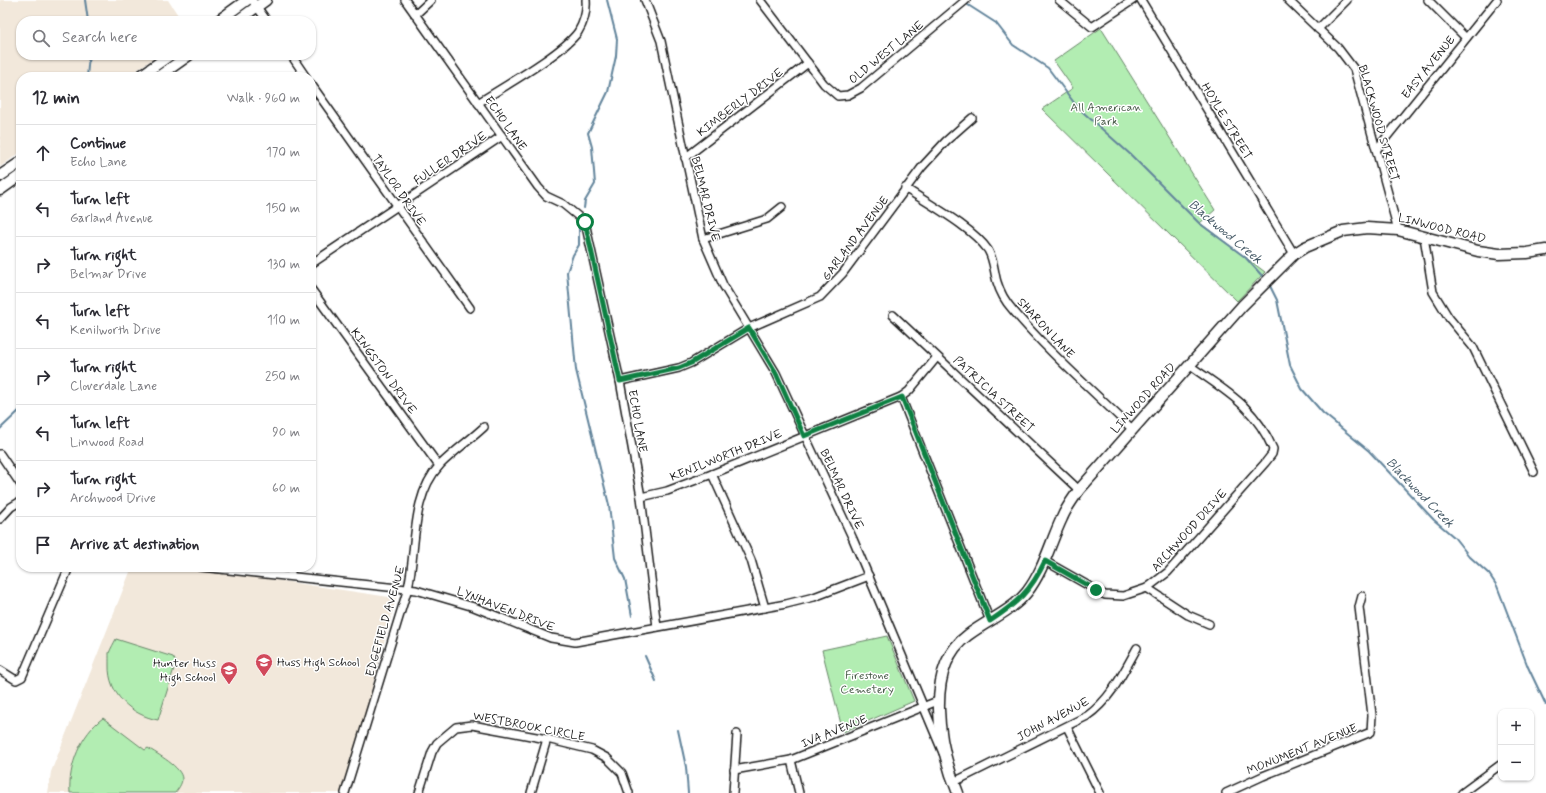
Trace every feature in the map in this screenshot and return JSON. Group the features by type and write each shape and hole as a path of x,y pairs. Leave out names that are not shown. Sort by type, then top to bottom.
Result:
{"main road":[{"path":"225,16 247,0"},
{"path":"242,16 255,3 266,0"},
{"path":"147,72 163,60"},
{"path":"165,72 182,60"},
{"path":"0,176 16,165"},
{"path":"0,190 16,179"},
{"name":"LINWOOD ROAD","path":"958,793 948,762 940,700 942,672 953,650 968,635 1016,603 1026,593 1036,579 1045,561 1062,516 1079,490 1188,365 1253,294 1294,254 1319,240 1342,231 1367,228 1398,230 1478,251 1499,254 1527,253 1546,250"}],"street":[{"name":"ECHO LANE","path":"405,0 542,192 580,216 585,222 620,381 641,497 657,627"},
{"path":"416,15 431,0"},
{"path":"478,103 571,40 586,14 586,0"},
{"name":"BELMAR DRIVE","path":"645,0 661,41 703,239 723,285 776,373 870,576 922,707 948,762"},
{"name":"OLD WEST LANE","path":"760,0 824,84 838,96 848,95 860,88 966,0"},
{"path":"1059,0 1092,27 1133,0"},
{"name":"HOYLE STREET","path":"1141,0 1294,254"},
{"name":"BLACKWOOD STREET","path":"1288,0 1338,48 1354,69 1398,230"},
{"path":"1318,28 1347,0"},
{"path":"1428,0 1466,38"},
{"name":"EASY AVENUE","path":"1377,149 1497,0"},
{"path":"255,3 264,16"},
{"path":"294,60 303,72"},
{"name":"KIMBERLY DRIVE","path":"685,158 808,63"},
{"name":"TAYLOR DRIVE","path":"316,91 470,308"},
{"name":"GARLAND AVENUE","path":"620,381 679,368 691,363 749,328 810,303 829,290 906,188 946,141 972,118"},
{"name":"FULLER DRIVE","path":"316,261 502,136"},
{"name":"SHARON LANE","path":"906,188 948,216 980,241 988,250 997,282 1009,306 1041,342 1132,429"},
{"path":"703,239 767,220 782,207"},
{"path":"1424,237 1432,292 1449,318 1473,347 1534,472"},
{"name":"KINGSTON DRIVE","path":"316,297 439,466"},
{"name":"PATRICIA STREET","path":"893,316 1079,490"},
{"name":"KENILWORTH DRIVE","path":"641,497 667,491 712,474 902,397 937,357"},
{"name":"ARCHWOOD DRIVE","path":"1045,561 1105,595 1122,596 1147,588 1168,572 1272,454 1273,449 1269,440 1259,422 1248,409 1188,365"},
{"path":"902,397 990,621"},
{"name":"EDGEFIELD AVENUE","path":"345,793 408,588 412,571 418,512 424,494 439,466 484,427"},
{"path":"0,454 16,478"},
{"path":"712,474 751,560 765,608"},
{"path":"0,519 8,510 16,504"},
{"path":"0,670 16,680 22,676 67,572"},
{"name":"LYNHAVEN DRIVE","path":"251,572 408,588 436,594 474,606 559,641 588,640 765,608 814,597 870,576"},
{"path":"1147,588 1188,615 1209,624"},
{"name":"MONUMENT AVENUE","path":"1226,793 1263,776 1371,732 1372,715 1359,607 1362,596"},
{"name":"JOHN AVENUE","path":"954,782 1087,716 1103,703 1137,648"},
{"name":"IVA AVENUE","path":"734,770 791,760 940,700"},
{"name":"WESTBROOK CIRCLE","path":"419,793 432,752 442,738 456,727 472,725 547,739 592,750 601,754 622,773 629,793"},
{"path":"1067,726 1100,793"},
{"path":"733,793 737,734"},
{"path":"531,793 547,739"},
{"path":"791,760 799,793"},
{"path":"1462,793 1498,766"}],"shaded area":[{"path":"0,0 168,0 179,16 16,16 16,60 151,60 134,72 16,72 16,156 0,167"},
{"name":"Hunter Huss High School","path":"130,572 222,572 396,598 344,793 48,793 51,772"}],"green space":[{"name":"All American Park","path":"1101,28 1215,210 1200,223 1265,272 1237,301 1042,109 1073,88 1054,61"},
{"name":"Firestone Cemetery","path":"887,636 914,701 843,732 822,650"},
{"path":"116,639 173,657 176,662 158,720 130,708 123,702 112,685 109,653"},
{"path":"103,718 145,750 148,748 168,761 178,770 181,774 182,781 175,793 70,793 71,772 78,751 88,733"}],"waterway":[{"path":"85,0 87,16"},
{"path":"584,208 585,201 595,184 592,147 588,133 608,92 616,56 617,39 607,0"},
{"name":"Blackwood Creek","path":"968,5 996,23 1013,45 1048,68 1075,104 1085,114 1131,155 1199,223 1245,257 1265,279"},
{"path":"87,72 89,60"},
{"path":"579,224 579,245 573,255 567,272 576,370 609,505 615,558 625,579 632,616"},
{"name":"Blackwood Creek","path":"1269,284 1277,300 1290,365 1302,389 1323,413 1369,451 1434,520 1454,537 1469,556 1489,574 1497,586 1528,667 1546,705"},
{"path":"0,429 16,414"},
{"path":"645,656 656,681"},
{"path":"678,730 686,767 688,793"}],"place":[{"name":"Huss High School","path":"264,677"},
{"name":"Hunter Huss High School","path":"229,685"}],"route":[{"path":"585,222 589,235 606,324 620,381 679,368 691,363 749,328 776,373 804,436 902,397 990,621 1016,603 1026,593 1036,579 1045,561 1060,568 1096,590"}]}
